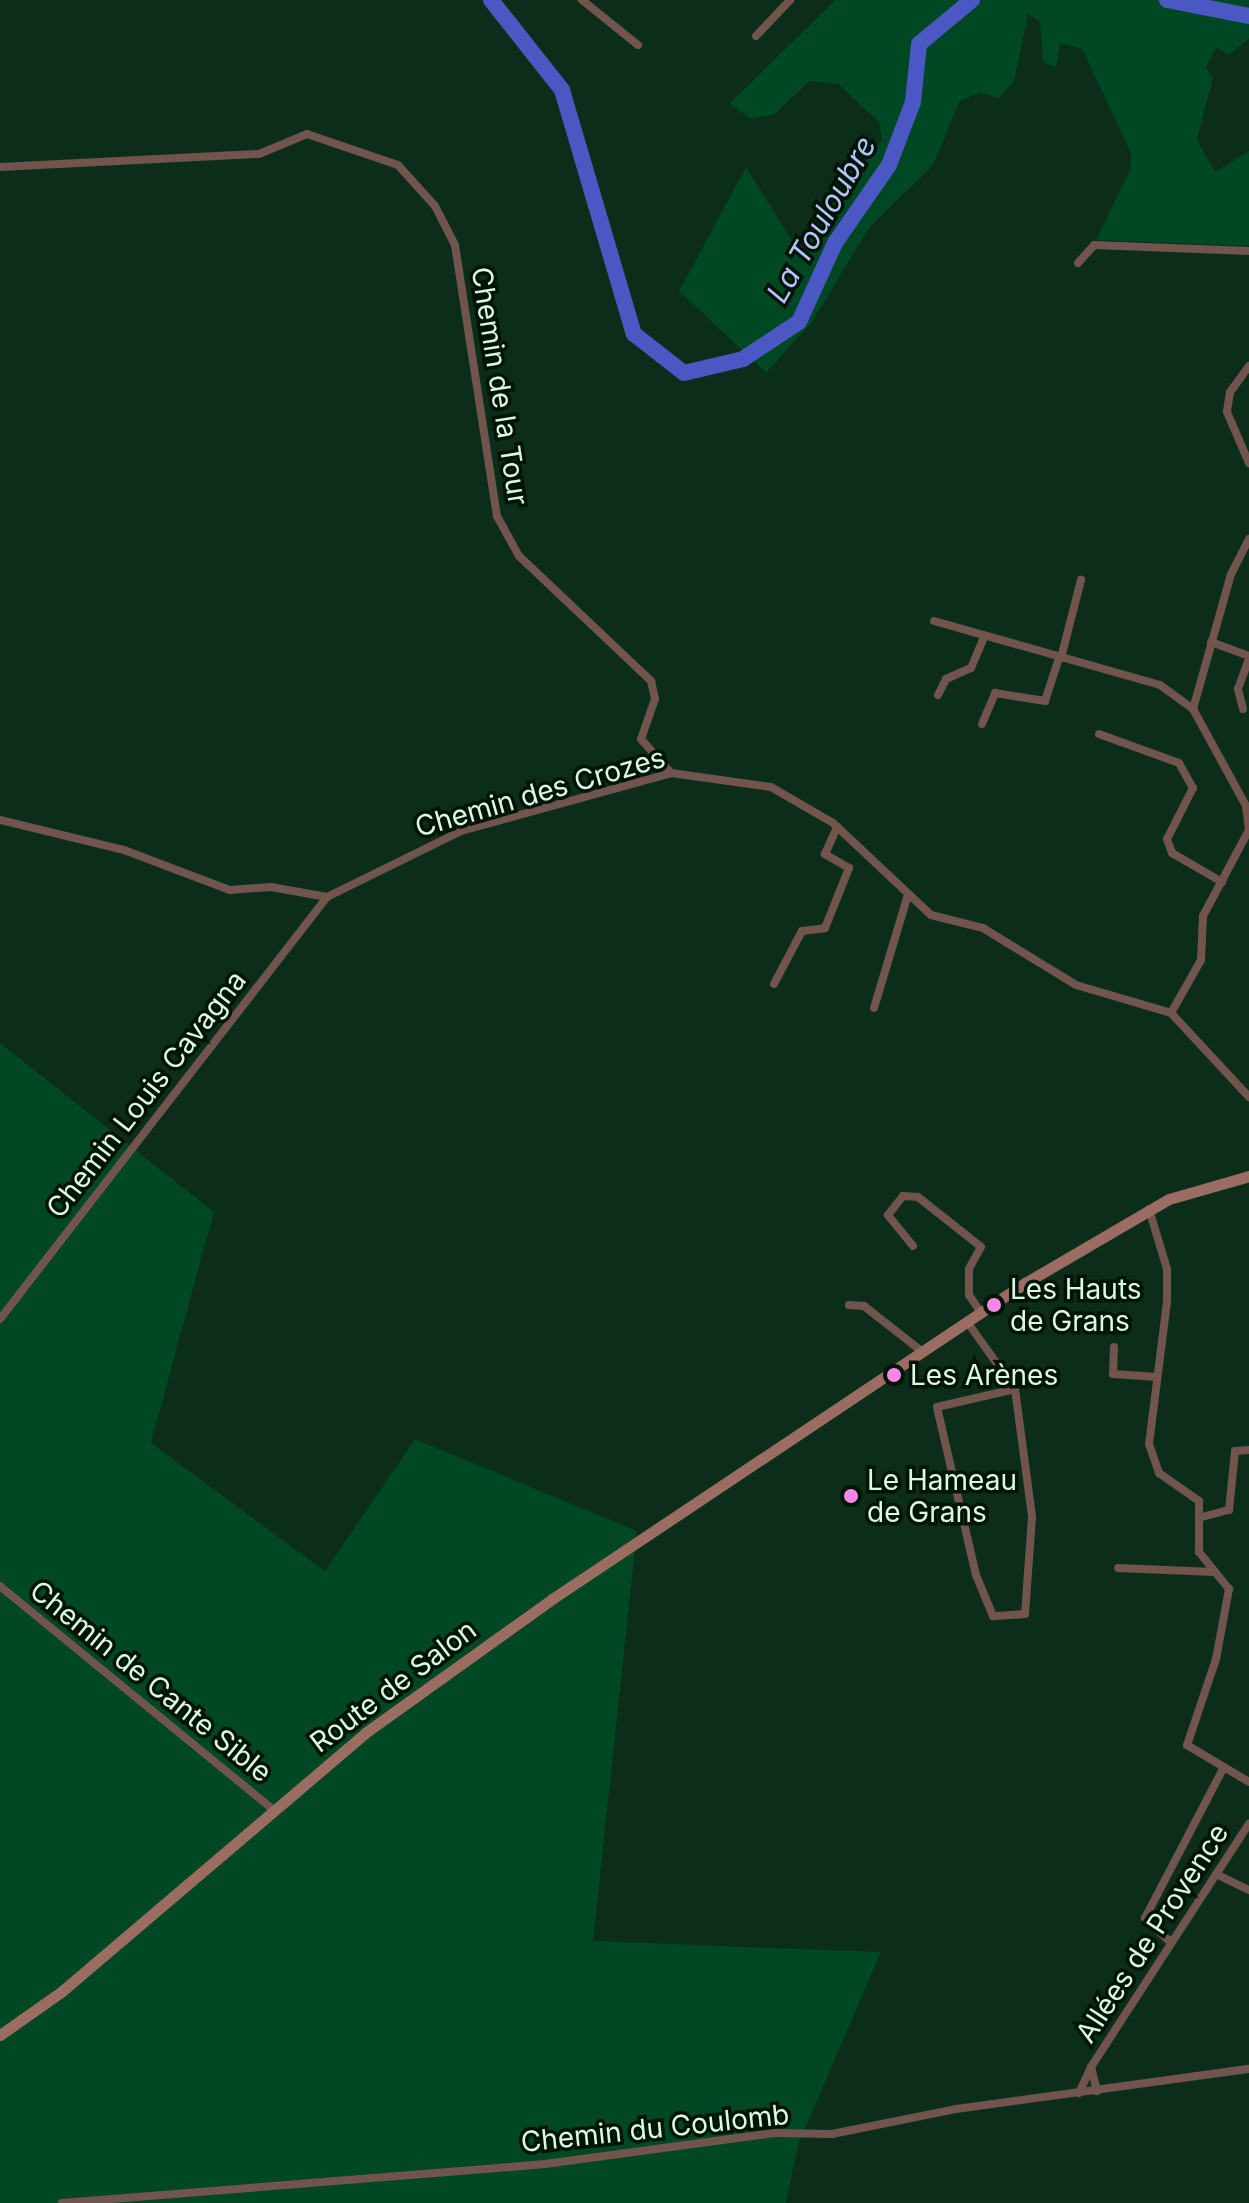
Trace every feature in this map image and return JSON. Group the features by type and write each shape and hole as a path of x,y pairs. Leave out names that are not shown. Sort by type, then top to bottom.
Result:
{"street":[{"path":"582,0 638,45"},
{"path":"756,36 790,0"},
{"name":"Chemin de la Tour","path":"0,167 259,154 307,134 398,165 435,206 455,245 497,516 519,556 651,681 655,699 641,739 671,773"},
{"path":"1078,263 1094,245 1249,251"},
{"path":"1249,366 1230,392 1227,412 1249,463"},
{"path":"1193,709 1237,563 1249,539"},
{"path":"1237,563 1249,564"},
{"path":"982,724 995,693 1045,701 1081,580"},
{"path":"934,621 984,638 1160,685 1193,709 1248,806 1249,829 1203,916 1201,960 1171,1013 1249,1097"},
{"path":"938,695 946,679 971,668 984,638"},
{"path":"1211,642 1249,657 1238,689 1243,709"},
{"path":"1099,734 1179,763 1193,788 1167,839 1172,853 1222,882"},
{"name":"Chemin des Crozes","path":"327,897 461,831 671,773 754,781 837,827 931,915 983,928 1076,985 1171,1013"},
{"path":"0,820 124,850 230,890 271,887 327,897"},
{"path":"774,984 802,931 825,928 849,868 825,854 837,827"},
{"path":"874,1008 908,895"},
{"name":"Chemin Louis Cavagna","path":"0,1319 327,897"},
{"name":"Route de Salon","path":"0,2035 407,1699 839,1408 925,1354 981,1313 1149,1209 1249,1176"},
{"path":"913,1246 888,1215 903,1196 918,1197 981,1247 969,1269 969,1295 981,1313"},
{"path":"1149,1209 1167,1269 1149,1444 1154,1466 1192,1492 1202,1517 1199,1552 1219,1572 1229,1589 1223,1630 1187,1745 1249,1782"},
{"path":"849,1305 864,1306 925,1354"},
{"path":"968,1323 1015,1389 1032,1517 1025,1614 993,1616 976,1575 937,1407 1015,1389"},
{"path":"1114,1347 1113,1374 1157,1377"},
{"path":"1202,1517 1229,1510 1235,1451 1249,1450"},
{"path":"1118,1568 1219,1572"},
{"name":"Chemin de Cante Sible","path":"0,1586 275,1811"},
{"path":"1170,1942 1145,1918 1223,1769"},
{"name":"Allées de Provence","path":"1079,2093 1091,2067 1249,1824"},
{"path":"1216,1874 1249,1890"},
{"name":"Allées de Provence","path":"1091,2067 1097,2091"},
{"name":"Chemin du Coulomb","path":"62,2203 545,2164 775,2133 832,2134 1079,2093 1249,2069"}],"green space":[{"path":"835,0 1181,0 1188,12 1249,20 1249,39 1228,55 1217,47 1206,67 1213,78 1197,140 1215,172 1249,151 1249,246 1096,240 1130,170 1131,153 1082,49 1060,43 1056,68 1043,62 1040,22 1028,14 1014,82 999,98 980,93 960,101 933,165 869,228 812,322 766,373 679,291 746,167 798,250 882,140 879,122 838,84 809,81 775,114 750,119 730,103"},
{"path":"1190,0 1249,0 1249,12 1204,9"},
{"path":"0,1043 214,1212 151,1443 325,1571 415,1439 637,1531 593,1941 881,1952 798,2145 786,2203 0,2203"}],"waterway":[{"name":"La Touloubre","path":"491,0 562,90 634,334 684,373 743,359 799,322 835,243 889,165 913,102 919,44 972,0"},
{"name":"La Touloubre","path":"1167,0 1249,16"}],"place":[{"name":"Les Hauts de Grans","path":"994,1305"},
{"name":"Les Arènes","path":"894,1375"},
{"name":"Le Hameau de Grans","path":"851,1496"}]}
